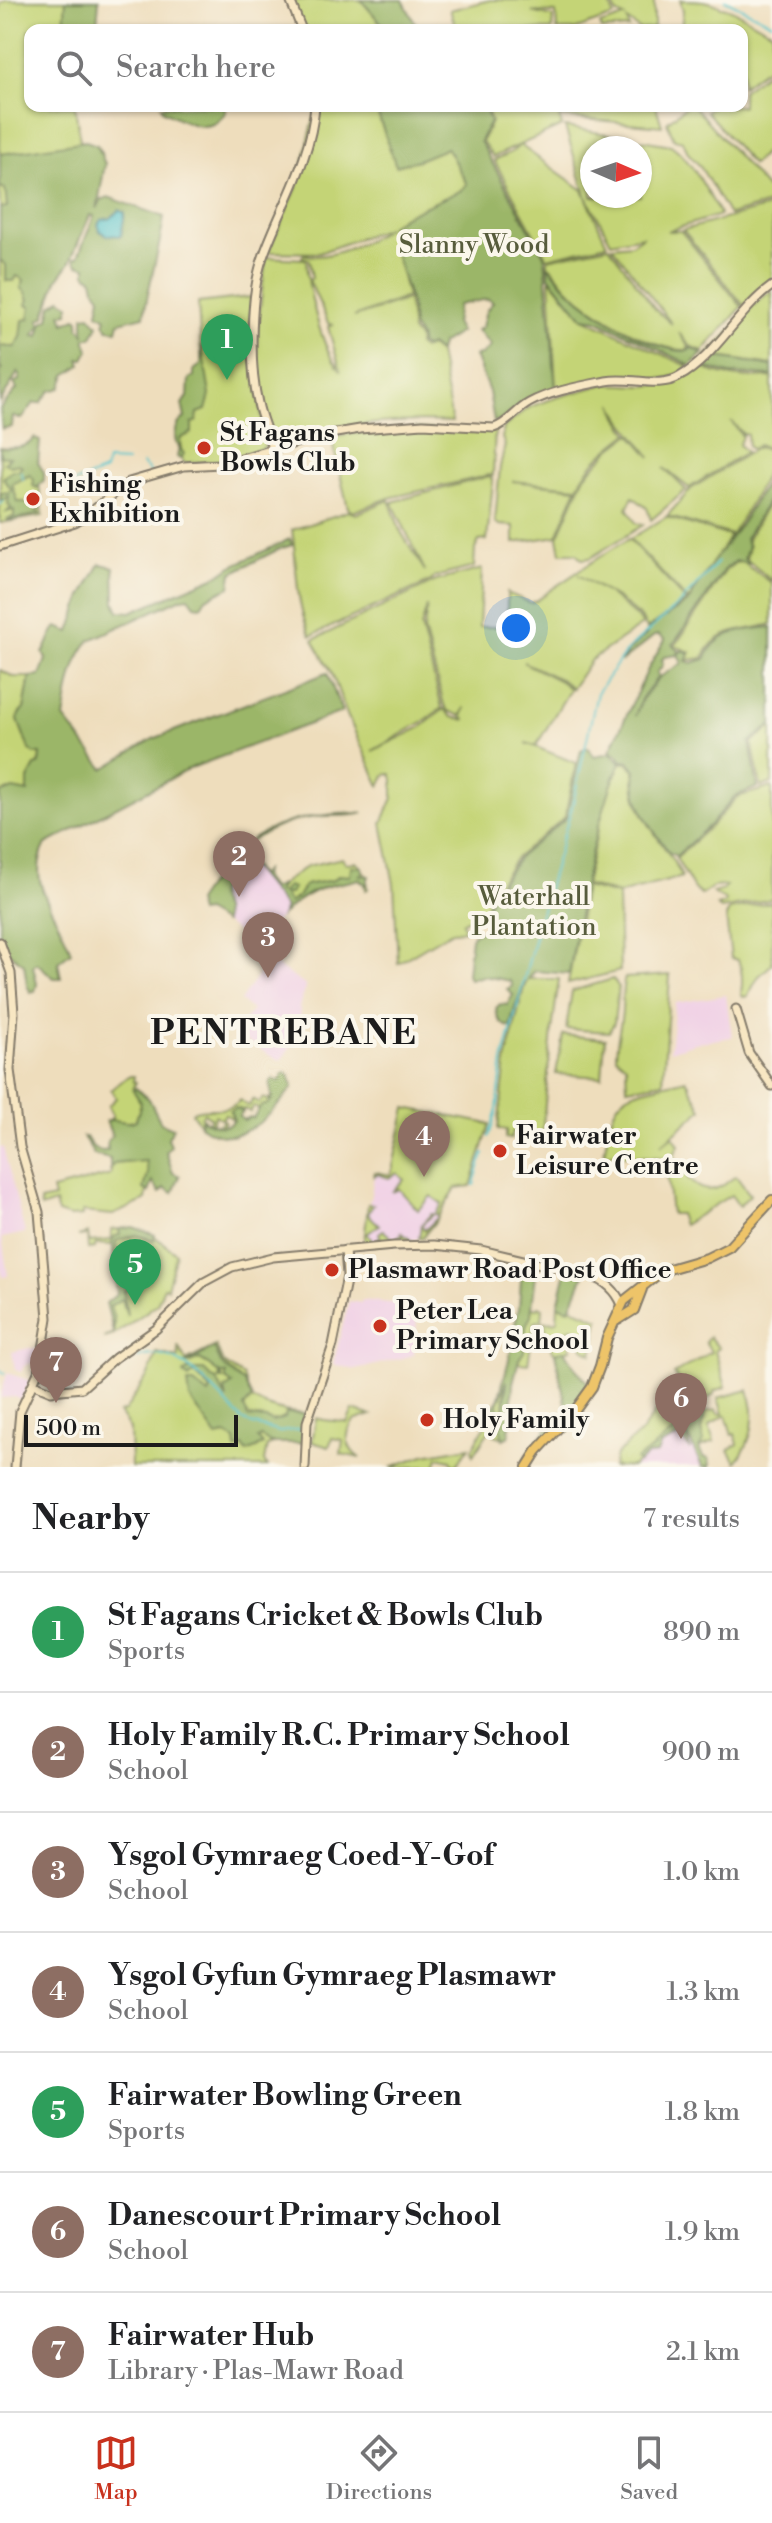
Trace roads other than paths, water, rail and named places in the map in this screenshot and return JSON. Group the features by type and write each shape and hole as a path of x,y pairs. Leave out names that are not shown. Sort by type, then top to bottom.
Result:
{"main road":[{"path":"527,1467 592,1387 611,1329 627,1303 666,1270 707,1258 729,1247 772,1200"}],"street":[{"path":"290,0 300,24"},
{"path":"272,450 258,406 254,379 252,340 257,281 264,254 301,168 314,112"},
{"path":"0,546 81,519 121,487 138,478 192,465 220,464 324,435 387,426 497,427 526,405 541,398 620,379 669,381 681,376 702,358 772,286"},
{"path":"0,942 11,973 14,1013 10,1065 19,1140 39,1212 47,1303 46,1341 34,1384 20,1411 15,1467"},
{"path":"736,1009 749,1053 772,1086"},
{"path":"34,1384 51,1391 82,1388 115,1358 156,1329 201,1284 225,1270 276,1256 414,1245 481,1250 591,1276 605,1283 627,1303"},
{"path":"305,1467 307,1422 333,1345 346,1280 345,1250"}],"water":[{"path":"119,210 125,213 121,236 106,235 100,231 98,224 101,220 111,218"}],"waterway":[{"path":"725,0 772,23"},
{"path":"57,490 105,471 107,461 127,462"},
{"path":"142,464 151,473"},
{"path":"21,472 23,479"},
{"path":"0,504 3,501"},
{"path":"489,1137 497,1110 503,1061 572,807 597,693 626,651 681,602 718,562"},
{"path":"475,1180 484,1153"},
{"path":"138,1358 153,1355 182,1363 248,1423"},
{"path":"0,1371 5,1373"},
{"path":"65,1394 73,1394"},
{"path":"250,1424 280,1432 302,1429"}],"place":[{"name":"St Fagans Cricket & Bowls Club","path":"227,380"},
{"name":"St Fagans Bowls Club","path":"204,448"},
{"name":"Fishing Exhibition","path":"33,499"},
{"name":"Holy Family R.C. Primary School","path":"239,897"},
{"name":"Ysgol Gymraeg Coed-Y-Gof","path":"268,978"},
{"name":"Fairwater Leisure Centre","path":"500,1151"},
{"name":"Ysgol Gyfun Gymraeg Plasmawr","path":"424,1177"},
{"name":"Plasmawr Road Post Office","path":"332,1270"},
{"name":"Fairwater Bowling Green","path":"135,1305"},
{"name":"Peter Lea Primary School","path":"380,1326"},
{"name":"Fairwater Hub","path":"56,1403"},
{"name":"Holy Family","path":"427,1420"},
{"name":"Danescourt Primary School","path":"681,1439"}],"district":[{"name":"PENTREBANE","path":"284,1034"}],"park label":[{"name":"Slanny Wood","path":"474,245"},
{"name":"Waterhall Plantation","path":"534,912"}]}
